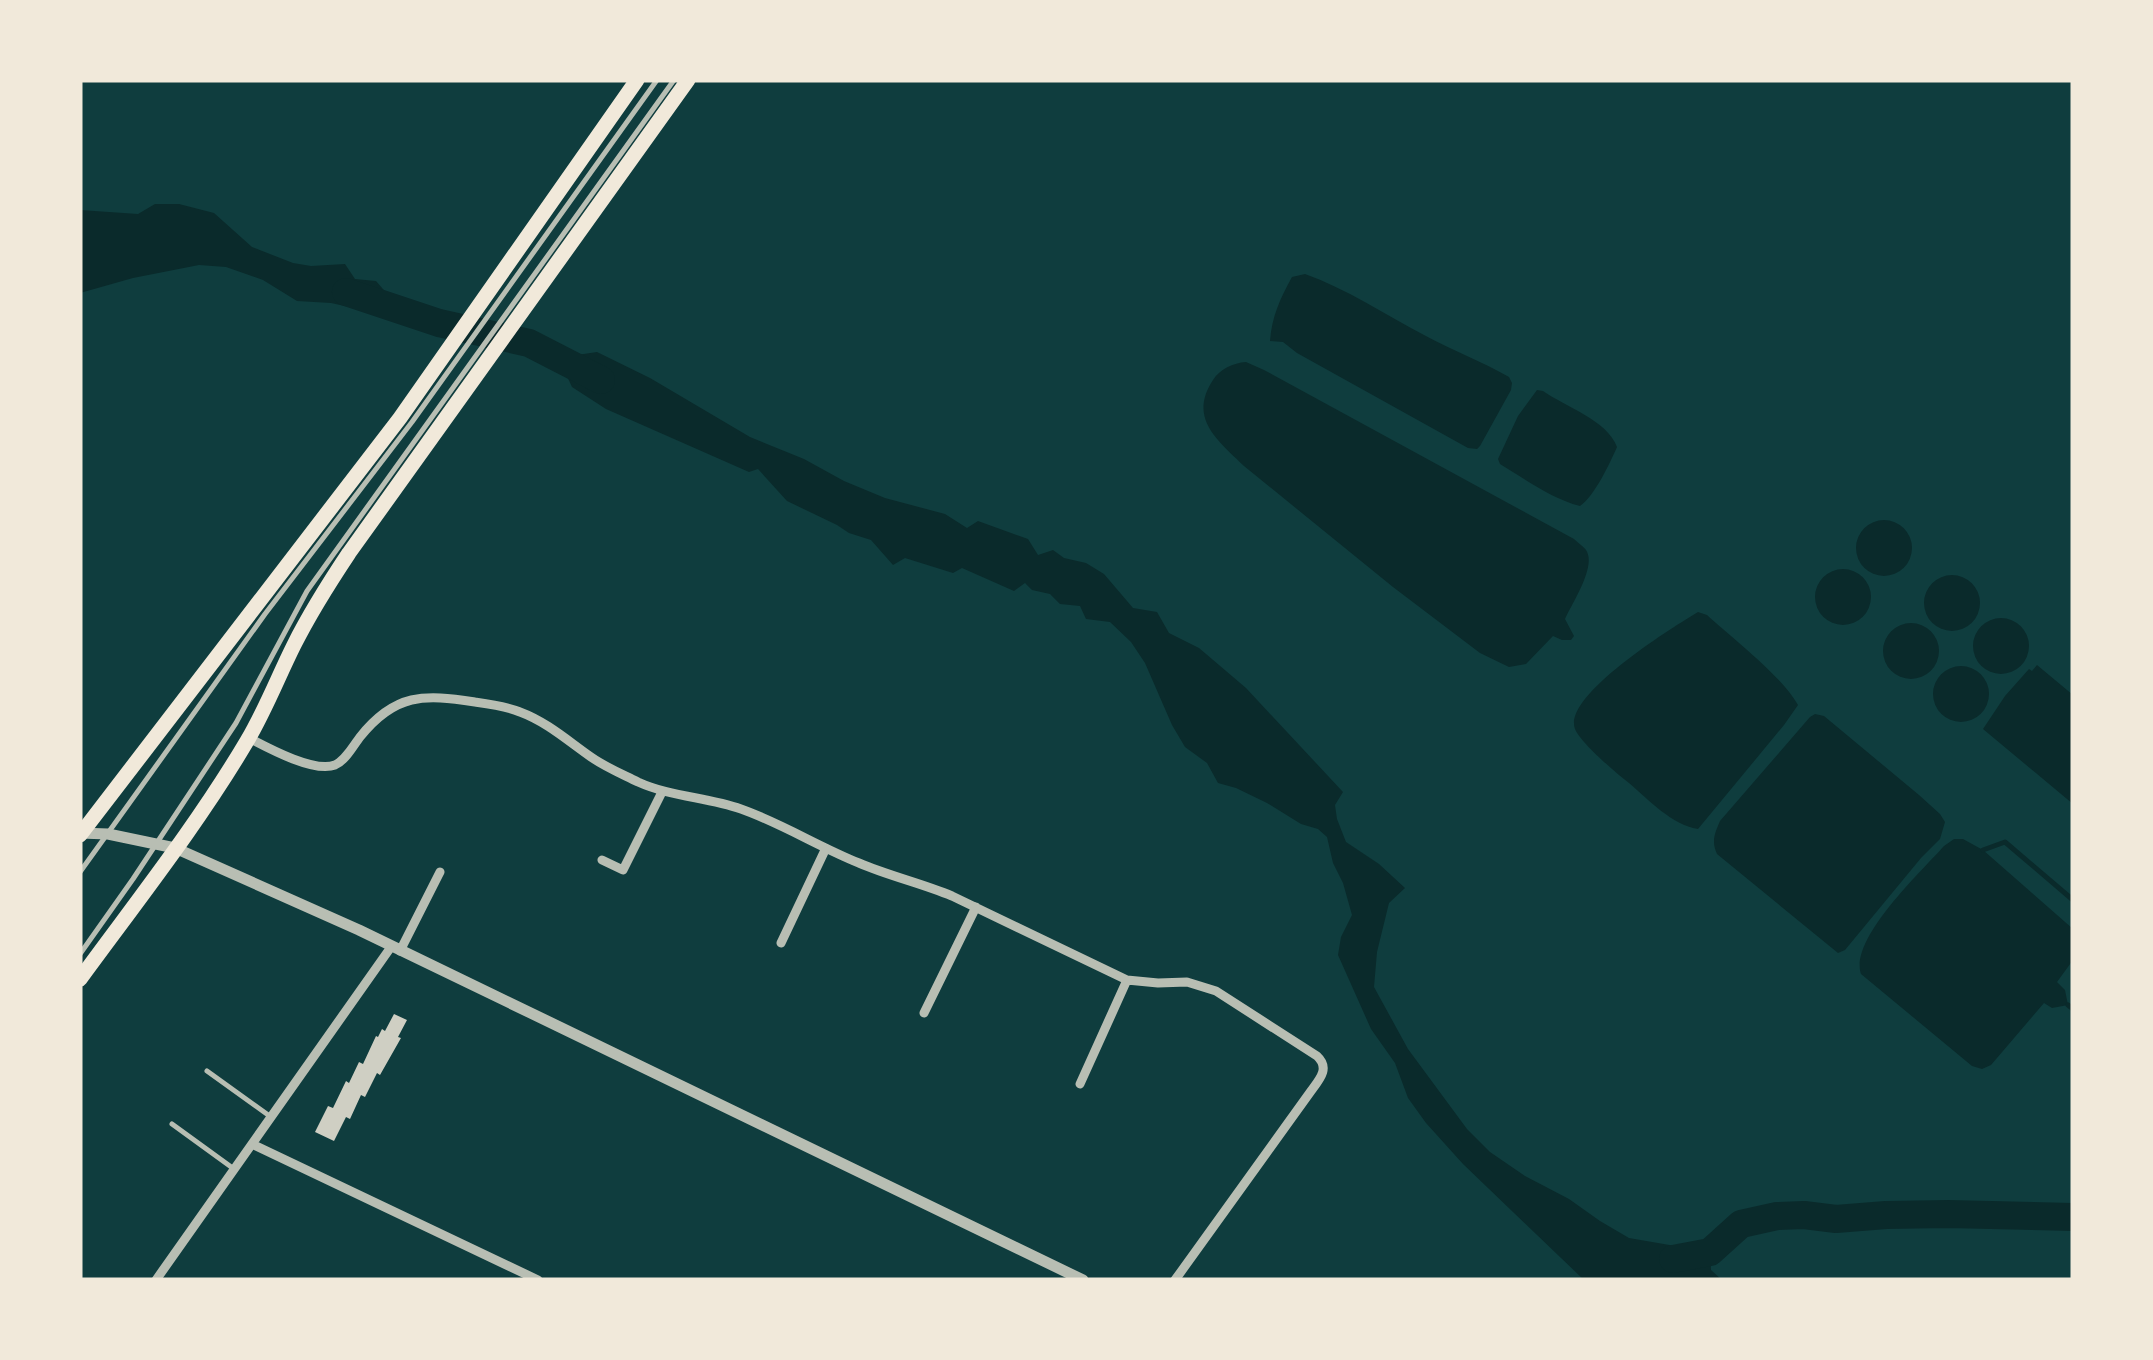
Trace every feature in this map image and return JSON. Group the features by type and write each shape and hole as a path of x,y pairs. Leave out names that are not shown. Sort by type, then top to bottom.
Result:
{"main road":[{"path":"81,834 406,420 565,196 637,80"},
{"path":"80,979 250,738 295,642 325,590 428,433 586,211 688,80"}],"street":[{"path":"250,738 302,762 328,766 337,764 382,713 412,698 438,697 522,712 601,764 662,792 742,809 858,863 976,907 1127,980 1187,982 1216,990 1317,1056 1324,1066 1321,1077 1175,1280"},
{"path":"602,860 623,870 662,792"},
{"path":"81,834 108,834 176,848 359,930 1083,1280"},
{"path":"781,943 826,848"},
{"path":"156,1280 395,949 440,872"},
{"path":"924,1013 976,907"},
{"path":"1080,1084 1127,980"},
{"path":"252,1144 538,1280"}],"lane":[{"path":"565,196 657,80"},
{"path":"586,211 674,80"},
{"path":"80,872 406,420"},
{"path":"80,954 236,723 307,590 428,433"},
{"path":"207,1071 271,1117"},
{"path":"172,1124 234,1169"}],"water":[{"path":"155,204 179,204 214,213 252,247 293,263 345,264 355,279 376,281 389,296 363,310 297,301 263,280 226,267 199,265 80,293 80,210 138,214"},
{"path":"1305,274 1509,377 1511,390 1477,449 1468,448 1283,342 1270,341 1280,300 1292,277"},
{"path":"597,352 650,378 750,437 844,481 885,498 945,514 967,528 978,521 1028,539 1038,555 1053,550 1064,558 1086,563 1104,574 1133,608 1157,612 1169,633 1199,648 1246,688 1343,792 1335,805 1346,842 1405,888 1389,903 1377,952 1374,987 1408,1049 1467,1129 1490,1152 1525,1176 1629,1238 1710,1252 1711,1270 1722,1280 1584,1280 1463,1164 1408,1098 1395,1063 1371,1029 1338,955 1341,937 1352,915 1327,837 1267,803 1218,783 1207,763 1185,747 1145,663 1110,622 1086,619 1080,606 1060,604 1050,594 1032,590 1025,583 1014,591 962,568 953,573 905,558 893,565 871,540 787,501 758,469 749,472 606,409 572,387 566,374 577,355"},
{"path":"1246,362 1574,539 1589,557 1582,584 1565,619 1574,636 1571,640 1553,636 1526,664 1509,667 1480,653 1244,466 1209,428 1204,406 1216,376 1227,367"},
{"path":"1537,390 1595,422 1617,447 1596,488 1580,506 1539,488 1498,459 1518,416"},
{"path":"1884,520 1904,528 1912,548 1904,568 1884,576 1864,568 1856,548 1864,528"},
{"path":"1843,569 1863,577 1871,597 1863,617 1843,625 1823,617 1815,597 1823,577"},
{"path":"1952,575 1972,583 1980,603 1972,623 1952,631 1932,623 1924,603 1932,583"},
{"path":"1698,612 1707,615 1756,658 1798,705 1698,829 1661,811 1599,758 1575,729 1576,715 1585,699 1602,681"},
{"path":"2001,618 2021,626 2029,646 2021,666 2001,674 1981,666 1973,646 1981,626"},
{"path":"1911,623 1931,631 1939,651 1931,671 1911,679 1891,671 1883,651 1891,631"},
{"path":"2037,665 2073,695 2073,804 1983,729 2005,696"},
{"path":"1961,666 1981,674 1989,694 1981,714 1961,722 1941,714 1933,694 1941,674"},
{"path":"1815,714 1824,716 1919,795 1945,822 1940,839 1845,950 1838,953 1717,854 1714,845 1720,821"},
{"path":"1954,839 1963,839 1983,850 2073,929 2073,960 2057,982 2065,990 2068,1005 2052,1008 2044,1003 1991,1065 1982,1069 1972,1066 1861,974 1860,960 1876,925 1904,889"}],"building":[{"path":"394,1014 407,1020 380,1075 377,1073 365,1097 361,1095 334,1141 315,1132 328,1106 333,1108 346,1081 349,1083 359,1062 363,1064 376,1036 382,1029 385,1031"}],"waterway":[{"path":"346,292 439,323 529,343 601,380"},
{"path":"1983,850 2005,842 2073,900"},
{"path":"2068,1005 2073,1009"},
{"path":"1673,1259 1710,1252 1741,1224 1777,1216 2073,1217"}]}
